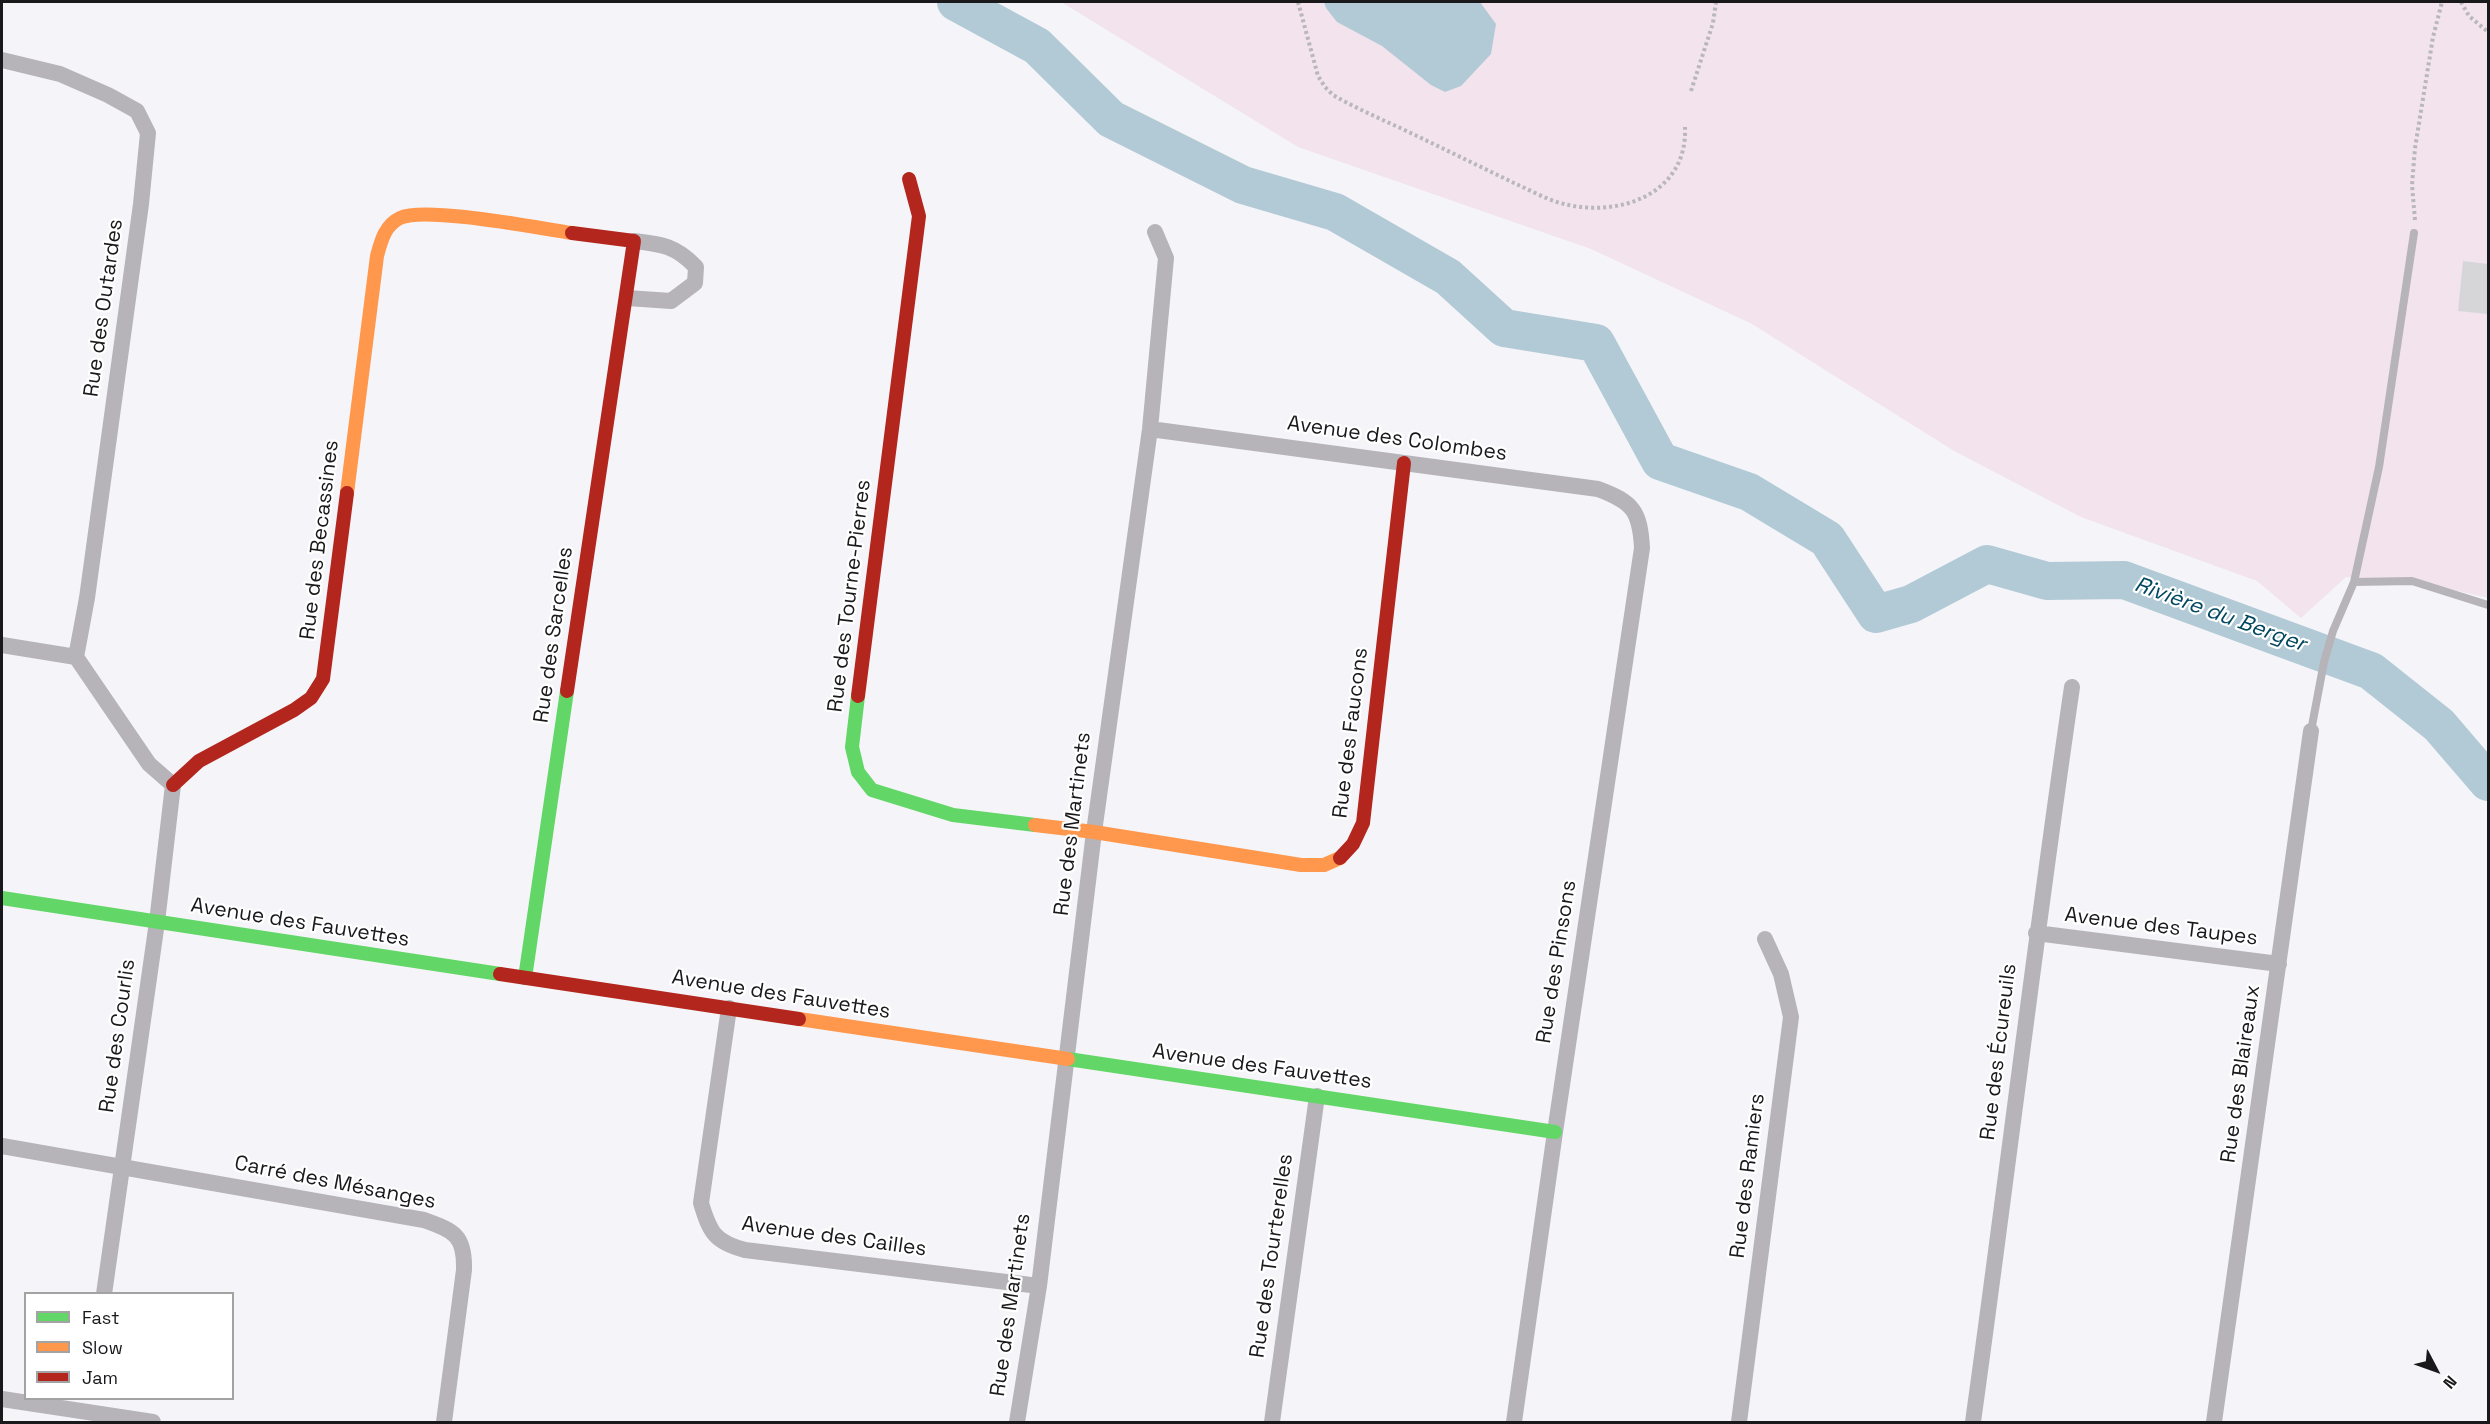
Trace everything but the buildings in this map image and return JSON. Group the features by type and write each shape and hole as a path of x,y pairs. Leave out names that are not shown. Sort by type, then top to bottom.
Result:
{"street":[{"name":"Rue des Outardes","path":"2,60 60,74 108,95 137,111 148,133 132,274 87,598 76,657"},
{"name":"Rue des Tourne-Pierres","path":"909,179 919,216 852,747 858,772 872,790 953,815 1094,832"},
{"name":"Rue des Becassines","path":"173,785 199,761 294,710 311,698 323,679 377,255 380,240 390,224 405,214 426,213 634,241"},
{"name":"Rue des Martinets","path":"1017,1422 1039,1286 1094,832 1150,429 1166,258 1155,232"},
{"path":"627,298 671,301 695,283 696,267 684,254 665,244 634,241"},
{"name":"Rue des Sarcelles","path":"525,978 634,241"},
{"name":"Avenue des Colombes","path":"1150,429 1598,489 1620,498 1634,509"},
{"name":"Rue des Faucons","path":"1094,832 1318,867 1338,861 1354,845 1363,823 1404,463"},
{"name":"Rue des Pinsons","path":"1514,1422 1642,549 1640,526 1634,509"},
{"path":"2,645 76,657 149,764 173,785"},
{"name":"Rue des Écureuils","path":"1973,1422 2015,1118 2036,933 2072,687"},
{"name":"Rue des Blaireaux","path":"2214,1422 2311,731"},
{"name":"Rue des Courlis","path":"104,1292 157,922 173,785"},
{"name":"Avenue des Fauvettes","path":"2,898 1555,1132"},
{"name":"Avenue des Taupes","path":"2036,933 2280,964"},
{"name":"Rue des Ramiers","path":"1739,1422 1791,1017 1781,974 1765,939"},
{"name":"Avenue des Cailles","path":"729,1008 701,1203 707,1224 717,1239 745,1250 1039,1286"},
{"name":"Rue des Tourterelles","path":"1272,1422 1317,1096"},
{"path":"2,1146 122,1166"},
{"name":"Carré des Mésanges","path":"122,1166 424,1220 457,1236 464,1251 464,1270 444,1422"},
{"path":"2,1400 153,1422"}],"lane":[{"path":"2311,731 2324,662 2333,631 2354,582 2379,467 2414,233"},
{"path":"2354,582 2412,581 2488,605"}],"path":[{"path":"1298,2 1318,76 1333,95 1487,171 1563,204 1584,207 1622,204 1644,197 1661,188 1674,174 1683,158 1685,127"},
{"path":"1691,91 1713,23 1716,2"},
{"path":"2414,233 2415,211 2412,185 2415,148 2433,37 2442,2"},
{"path":"2460,2 2469,16 2488,32"}],"shaded area":[{"path":"1061,2 2488,2 2488,598 2445,588 2346,577 2301,618 2257,581 2081,517 1954,451 1752,324 1591,249 1298,147"}],"water":[{"path":"1324,2 1480,2 1496,24 1491,54 1461,86 1445,92 1431,85 1382,46 1337,22"}],"waterway":[{"name":"Rivière du Berger","path":"956,2 1037,46 1111,119 1243,185 1335,212 1448,277 1504,328 1596,343 1660,461 1749,492 1827,539 1876,614 1911,604 1987,564 2047,581 2124,580 2371,671 2439,725 2488,782"}],"traffic: fast":[{"path":"525,978 567,691"},
{"path":"858,696 852,747 858,772 872,790 953,815 1035,825"},
{"path":"2,898 500,974"},
{"path":"1068,1059 1555,1132"}],"traffic: slow":[{"path":"347,493 377,256 387,229 400,218 413,215 433,215 483,219 572,233"},
{"path":"1035,825 1094,832 1301,865 1324,865 1340,858"},
{"path":"799,1019 1068,1059"}],"traffic: jam":[{"path":"858,696 919,216 909,179"},
{"path":"567,691 634,241 572,233"},
{"path":"1340,858 1353,844 1363,823 1404,463"},
{"path":"173,785 199,761 294,710 311,698 323,679 347,493"},
{"path":"500,974 799,1019"}]}
